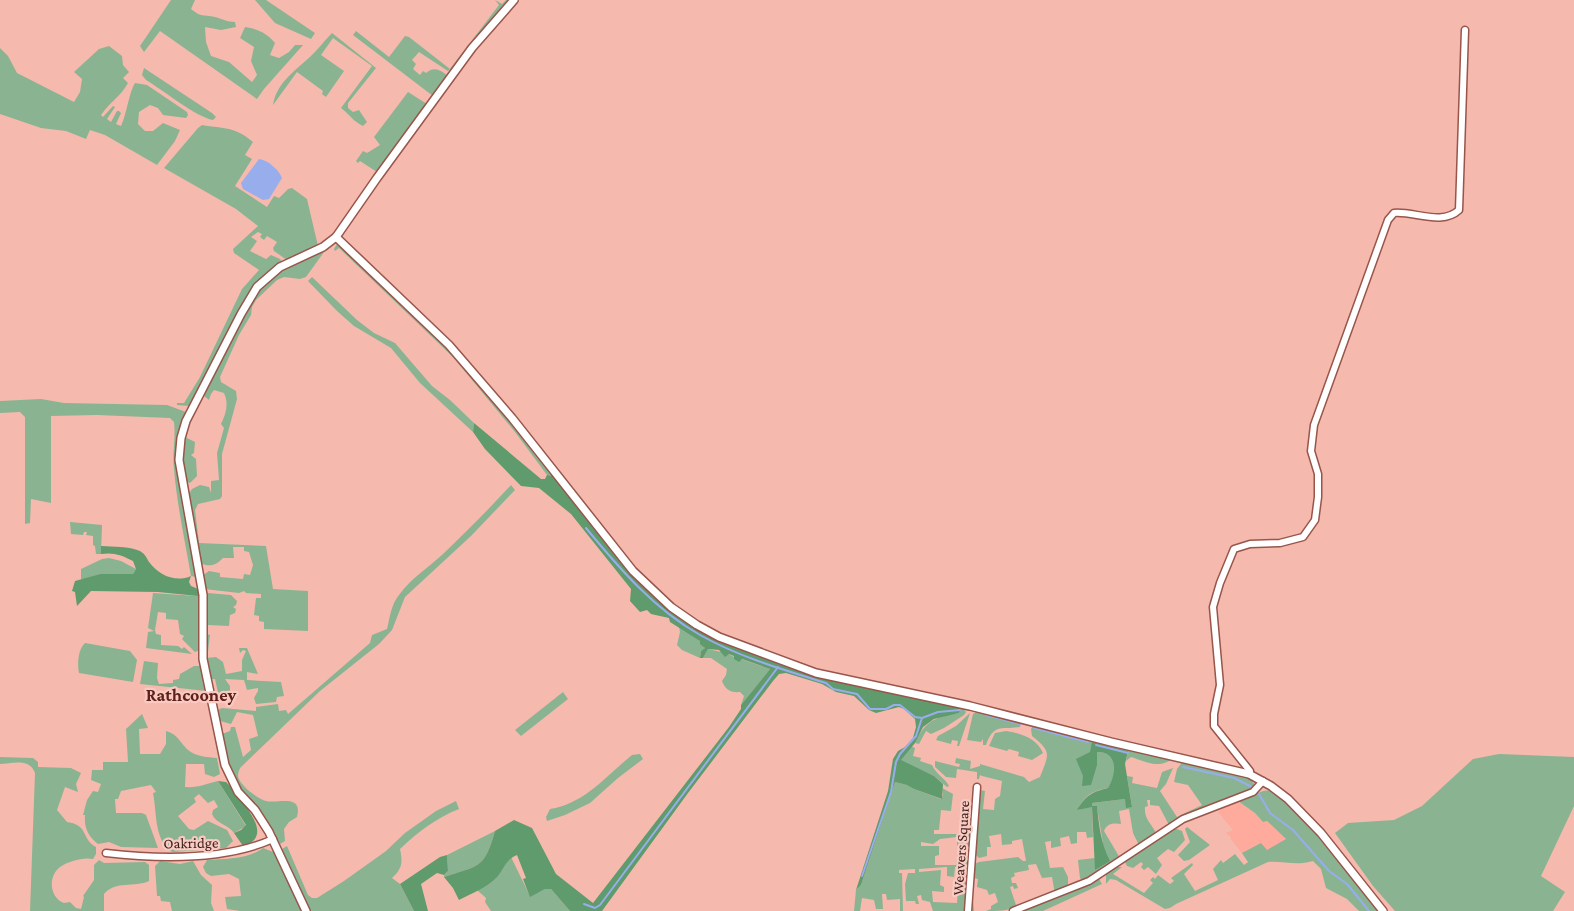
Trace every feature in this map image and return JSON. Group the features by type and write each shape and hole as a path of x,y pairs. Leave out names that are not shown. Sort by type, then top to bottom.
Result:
{"street":[{"path":"306,911 262,820 232,784 222,753 203,659 203,595 187,511 179,449 183,430 191,410 257,287 280,267 323,247 336,237 472,48 513,0"},
{"path":"1249,774 1250,771 1214,726 1220,685 1213,608 1220,583 1234,549 1250,544 1280,543 1303,537 1315,520 1318,474 1311,451 1314,425 1388,220 1395,213 1403,212 1433,218 1455,214 1459,210 1465,30"},
{"path":"336,237 422,318 470,369 527,436 633,571 671,607 697,625 719,637 782,662 826,676 970,706 1249,774 1288,799 1321,833 1383,911"},
{"path":"1012,911 1089,881 1183,819 1253,792 1263,781"},
{"name":"Weavers Square","path":"968,911 977,787"},
{"name":"Oakridge","path":"106,853 170,856 218,855 249,849 273,839"}],"shaded area":[{"path":"1238,801 1263,822 1267,821 1293,846 1247,860 1226,833 1233,830 1218,812 1224,806"}],"green space":[{"path":"171,0 195,0 191,9 198,14 235,22 236,27 221,30 205,27 206,42 211,56 229,62 252,82 257,75 251,61 254,47 240,38 245,27 258,30 269,37 275,43 270,55 279,58 295,45 303,45 257,99 160,31 144,52 140,46"},
{"path":"255,0 266,0 315,33 311,39 275,23"},
{"path":"495,0 502,4 509,0 452,70 450,69 499,5"},
{"path":"356,31 389,57 405,36 409,37 450,69 448,71 419,52 412,60 416,64 413,69 420,75 423,71 426,73 435,69 448,76 433,96 353,35"},
{"path":"332,33 376,68 348,103 348,108 353,112 359,110 367,122 363,126 341,108 372,66 333,38 321,55 344,71 326,97 322,94 323,91 297,72 273,105 283,83"},
{"path":"109,46 122,56 123,65 129,72 123,78 128,83 101,115 103,117 113,106 115,107 107,119 111,122 119,111 121,113 116,124 121,126 135,83 147,85 187,112 186,118 163,115 158,108 150,105 139,112 138,124 145,131 153,131 163,123 180,130 175,141 157,165 105,135 90,130 86,139 66,131 41,128 0,114 0,48 8,56 17,73 74,102 80,92 82,79 74,72 99,49"},
{"path":"144,68 216,117 213,120 198,114 146,80 142,75"},
{"path":"408,92 427,104 377,172 360,161 358,163 356,161 363,151 367,153 380,145 374,137"},
{"path":"202,125 235,131 253,142 245,155 252,159 235,186 267,207 274,196 279,198 292,188 307,199 318,246 287,260 274,251 273,248 277,242 267,236 264,240 260,237 262,234 258,232 251,237 257,241 250,251 266,259 271,255 282,262 260,279 248,294 189,406 177,405 177,403 184,403 200,377 242,289 259,270 234,253 233,249 258,226 236,209 164,168"},
{"path":"337,244 341,245 438,337 498,405 555,476 547,475 453,357 339,248 335,251"},
{"path":"323,250 324,252 306,277 300,279 284,277 277,280 256,300 252,307 251,315 220,377 221,382 236,391 237,399 222,454 222,496 220,499 198,504 195,510 199,543 266,546 273,589 308,591 308,631 264,629 264,622 259,621 259,616 254,615 256,598 261,598 261,594 204,589 202,576 209,571 220,573 220,577 243,579 244,574 250,575 253,565 249,552 244,551 244,547 233,547 234,558 223,558 212,565 199,563 189,494 192,489 200,485 209,487 211,493 211,481 219,480 217,453 224,428 221,424 227,405 224,393 214,390 209,400 203,395 234,332 260,288 288,265"},
{"path":"312,277 357,320 374,333 395,343 432,386 474,423 473,432 420,383 391,348 354,326 337,311 308,281"},
{"path":"41,399 64,403 167,405 186,412 178,438 178,460 196,577 191,576 179,509 175,482 174,422 170,418 51,416 51,503 31,499 30,523 25,524 25,417 20,412 0,413 0,401"},
{"path":"474,423 541,479 545,479 547,475 555,476 631,573 670,609 746,651 792,668 816,676 962,707 959,713 934,719 923,727 915,743 901,760 934,776 943,784 942,799 895,782 861,885 856,890 888,791 893,759 898,751 913,738 916,727 915,719 899,707 876,713 869,710 854,696 836,692 822,684 786,673 779,674 773,681 602,911 570,911 551,889 545,889 530,897 517,855 489,884 459,900 444,877 479,864 487,853 495,831 514,820 532,828 556,874 593,903 729,727 741,709 741,705 770,669 742,659 739,662 729,654 725,657 719,650 708,649 703,658 700,658 701,651 705,648 700,641 670,622 669,618 651,614 647,610 640,612 630,601 631,589 571,514 539,488 521,486 485,449 473,432"},
{"path":"187,430 185,437 195,442 194,453 191,455 196,459 197,476 190,483 185,481 181,449"},
{"path":"511,485 515,490 471,536 405,597 392,630 379,644 320,691 240,768 239,780 254,795 266,801 288,801 296,805 297,817 284,829 285,841 280,844 258,810 236,786 228,768 222,734 230,731 231,727 235,727 243,757 251,750 249,739 258,736 253,715 237,712 231,724 220,721 218,710 222,708 256,711 256,707 278,704 279,711 286,710 288,714 370,643 372,635 387,629 394,603 404,589 452,546"},
{"path":"70,522 102,525 101,554 96,554 93,536 86,535 87,532 83,535 71,534"},
{"path":"101,546 136,549 144,554 153,567 162,574 179,579 191,576 189,582 191,586 198,589 198,596 158,592 91,591 77,606 75,592 72,591 75,581 100,574 133,574 136,569 133,561 125,557 101,554"},
{"path":"109,558 136,569 133,574 100,574 81,580 81,569"},
{"path":"198,589 200,650 195,652 182,639 184,636 180,634 178,620 166,619 166,613 158,612 155,630 156,634 161,635 161,645 178,646 182,649 184,647 192,654 146,648 148,632 154,631 148,628 153,593 197,596"},
{"path":"208,593 231,595 237,601 233,607 236,609 235,613 230,615 229,626 208,625 207,634 210,635 208,651 206,648 206,596"},
{"path":"679,626 701,641 705,648 701,651 700,658 682,650 677,645"},
{"path":"85,643 130,651 137,660 133,682 79,673 79,657"},
{"path":"239,648 247,648 258,674 247,672 247,680 281,682 284,696 277,697 276,702 256,704 254,698 258,688 247,690 244,680 225,679 230,686 230,695 219,697 215,679 210,679 206,658 216,657 223,662 226,674 242,671 242,660 246,651 243,650 240,653"},
{"path":"708,649 728,654 739,661 741,659 770,669 741,705 744,696 740,692 728,690 722,681 727,669 711,658 703,658"},
{"path":"144,661 158,663 159,684 173,683 173,680 179,679 180,674 194,666 201,666 207,691 140,684"},
{"path":"563,692 568,699 521,736 515,730"},
{"path":"962,707 966,712 964,715 931,734 926,731 919,744 915,743 932,721 959,713"},
{"path":"978,711 1021,722 1020,727 995,730 986,745 983,745 983,739 981,742 967,740 973,714"},
{"path":"970,713 959,746 957,746 958,741 952,740 951,744 936,740 938,736 956,726"},
{"path":"142,714 148,728 139,729 140,754 160,754 166,744 166,731 176,736 191,752 217,758 220,774 214,777 205,774 204,764 186,764 185,787 218,781 246,826 234,833 212,814 213,810 218,807 214,800 208,803 199,794 194,798 196,802 178,816 189,829 194,830 208,821 227,830 233,841 226,848 173,852 167,850 158,829 153,793 156,792 151,785 121,791 118,799 115,799 116,813 146,815 158,848 121,847 109,842 98,844 89,835 85,815 83,815 87,800 93,791 98,792 101,784 91,780 92,770 103,770 103,762 128,762 126,729"},
{"path":"1034,724 1092,741 1172,759 1162,764 1131,757 1126,761 1128,751 1092,742 1097,765 1097,752 1109,755 1113,759 1114,776 1108,788 1090,795 1078,810 1092,803 1125,799 1132,807 1127,776 1133,777 1132,783 1157,788 1162,772 1173,768 1160,791 1177,817 1202,805 1188,785 1174,782 1177,769 1183,761 1242,776 1250,779 1255,785 1250,790 1197,809 1169,825 1159,806 1150,805 1150,800 1147,800 1146,815 1156,833 1139,845 1133,833 1129,809 1119,811 1121,824 1109,825 1104,831 1120,858 1083,881 1080,878 1078,860 1095,858 1095,870 1104,850 1097,807 1092,806 1093,837 1087,838 1086,832 1077,832 1077,843 1071,844 1069,836 1060,838 1061,846 1051,848 1051,841 1045,842 1050,868 1063,867 1068,877 1068,886 1055,894 1052,877 1042,878 1036,864 1028,865 1029,870 1014,873 1015,876 1011,878 1012,883 1016,883 1018,888 1010,887 1016,905 1022,903 1001,911 986,911 998,902 995,893 989,895 987,890 977,887 978,879 974,878 972,900 974,911 970,911 974,864 1018,857 1026,861 1022,839 1012,841 1012,844 1002,845 1001,834 989,836 991,847 987,847 987,856 979,858 975,854 980,790 985,791 983,809 994,810 995,799 1000,796 1002,781 980,775 977,779 977,772 957,769 956,778 946,777 935,767 935,761 959,767 960,764 955,763 956,758 971,761 970,769 980,764 1024,777 1029,782 1040,777 1047,758 1046,750 1032,736 1031,729"},
{"path":"1006,731 1032,740 1043,753 1032,760 1018,756 1019,752 989,746 995,733"},
{"path":"1092,742 1128,751 1125,764 1132,807 1126,808 1125,799 1092,803 1092,806 1097,806 1102,841 1110,861 1095,870 1092,807 1077,810 1090,795 1108,788 1113,776 1114,764 1109,755 1097,752 1097,765 1091,785 1082,786 1083,776 1076,759 1090,752"},
{"path":"911,746 915,748 913,756 932,765 949,786 947,787 934,776 900,761"},
{"path":"640,754 643,759 590,803 547,821 546,817 550,809 584,795 632,755"},
{"path":"1499,754 1574,757 1574,806 1541,876 1565,892 1553,911 1395,911 1373,886 1335,833 1348,823 1394,820 1422,806 1473,759"},
{"path":"0,757 33,758 38,762 38,767 71,768 81,773 76,784 78,792 65,787 57,810 67,822 82,829 91,844 96,847 96,854 93,859 72,861 56,871 52,886 59,900 64,903 70,902 76,908 81,909 83,896 94,880 94,865 99,860 104,863 145,862 149,865 149,881 114,887 109,890 104,894 104,911 30,911 35,773 33,768 25,763 0,764"},
{"path":"218,781 226,782 230,786 248,809 257,827 257,835 253,841 243,846 234,833 246,825"},
{"path":"895,782 941,799 942,788 953,794 951,811 941,810 939,830 934,830 934,834 962,834 966,827 972,824 971,845 967,847 957,846 957,837 940,839 933,844 921,842 921,846 939,846 939,855 935,856 935,865 956,865 958,852 970,854 969,864 965,867 955,867 954,877 947,876 947,867 919,869 919,872 941,870 940,885 944,887 944,892 932,891 933,902 957,903 959,878 963,874 969,875 965,911 933,911 930,902 922,900 921,895 917,896 919,904 915,901 906,901 905,884 908,873 915,873 915,869 899,870 899,873 902,873 903,911 900,911 900,899 887,900 886,894 882,894 883,909 876,909 874,900 862,898 860,911 854,911 856,890 861,885"},
{"path":"1273,790 1314,829 1379,911 1359,911 1347,899 1326,888 1321,869 1313,861 1268,862 1165,909 1116,880 1110,879 1106,884 1106,874 1116,867 1122,867 1113,874 1144,893 1153,883 1150,880 1153,877 1155,879 1158,875 1170,884 1174,881 1171,878 1192,863 1193,865 1184,874 1195,891 1218,880 1213,869 1221,860 1223,863 1235,854 1244,865 1248,862 1242,853 1261,843 1267,850 1286,839 1267,821 1263,822 1238,801 1263,791"},
{"path":"456,801 459,809 428,826 400,849 401,865 392,878 400,884 414,911 308,911 282,849 287,846 308,895 317,898 386,851 405,833 436,811"},
{"path":"1187,827 1210,845 1184,861 1178,855 1190,842 1185,829"},
{"path":"1174,828 1182,831 1185,840 1174,852 1168,849 1157,858 1162,865 1156,874 1148,867 1144,870 1141,862 1133,868 1127,866 1125,862"},
{"path":"495,831 487,853 479,864 444,877 448,871 447,855"},
{"path":"263,848 276,853 302,911 227,909 225,897 241,896 239,879 229,874 211,876 203,867 207,860 244,856"},
{"path":"447,855 448,871 444,875 437,873 421,884 428,911 414,911 400,884 440,857"},
{"path":"511,857 530,896 545,889 551,889 570,911 491,911 485,902 486,898 477,890 493,880"},
{"path":"160,861 180,864 193,861 201,875 212,885 211,903 214,911 172,911 170,902 161,901 160,896 157,896 155,866"},
{"path":"1099,879 1102,884 1043,911 1022,911 1068,894"}],"water":[{"path":"259,159 273,166 282,178 269,199 263,200 243,189 241,183"}],"waterway":[{"path":"586,528 624,573 652,600 683,625 715,643 762,662 826,683 833,689 857,694 870,709 886,709 900,705 915,717 922,718 938,712 960,710"},
{"path":"584,904 595,908 600,905 778,667"},
{"path":"986,715 1020,724"},
{"path":"862,876 891,792 896,762 916,736 922,718"},
{"path":"1034,728 1088,742"},
{"path":"1096,745 1128,753"},
{"path":"1183,767 1234,778 1252,787"},
{"path":"1259,794 1270,813 1293,830 1329,871 1347,884 1369,911"}],"district":[{"name":"Rathcooney","path":"191,695"}]}
